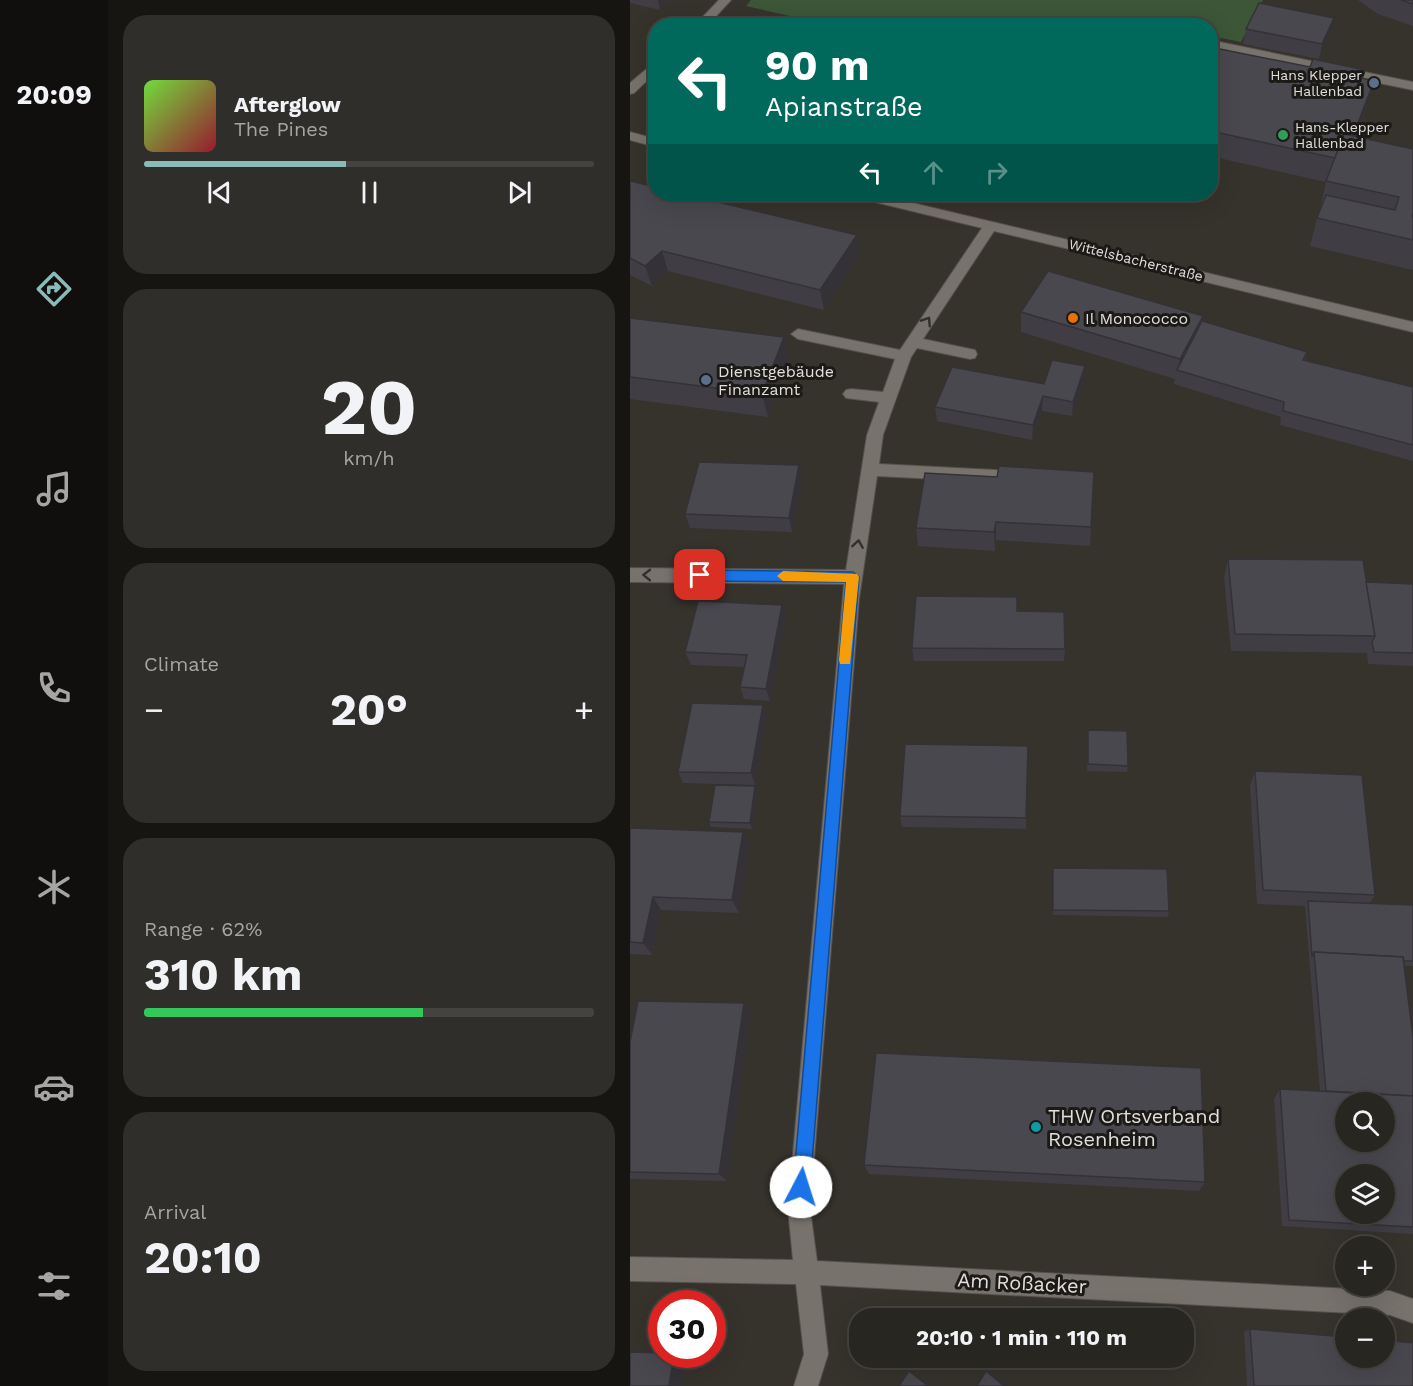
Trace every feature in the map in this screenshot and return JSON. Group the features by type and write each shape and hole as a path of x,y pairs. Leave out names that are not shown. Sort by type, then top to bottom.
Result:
{"street":[{"path":"708,18 725,0"},
{"path":"1218,46 1413,86"},
{"path":"630,90 648,73"},
{"path":"630,136 648,141"},
{"name":"Wittelsbacherstraße","path":"889,201 1413,327"},
{"path":"806,1386 816,1354 800,1209 853,577 875,435 908,349 991,225"},
{"path":"798,334 908,349 970,354"},
{"path":"851,394 889,398"},
{"path":"870,470 1014,477"},
{"path":"630,574 853,577"},
{"name":"Am Roßacker","path":"630,1269 806,1272 1390,1303 1413,1311"}],"green space":[{"path":"751,0 1263,0 1241,42 1218,37 1218,18 799,18 746,6"}],"building":[{"path":"1401,0 1413,0 1413,4"},
{"path":"1259,3 1334,18 1322,44 1246,29"},
{"name":"Hans-Klepper Hallenbad","path":"1218,49 1310,67 1313,59 1365,70 1362,78 1374,81 1353,136 1344,134 1335,158 1218,133"},
{"path":"1344,134 1413,149 1413,240 1317,218 1326,195 1395,210 1399,197 1326,181"},
{"path":"630,181 648,185 648,201 714,201 857,235 820,290 662,251 645,266 630,258"},
{"path":"1048,271 1203,316 1180,359 1021,312"},
{"path":"630,318 784,337 762,394 630,377"},
{"path":"1202,321 1307,352 1303,360 1413,387 1413,445 1283,411 1284,402 1177,370"},
{"path":"1052,360 1085,366 1073,402 1043,396 1033,425 935,407 952,367 1044,384"},
{"path":"699,462 799,465 789,518 685,514"},
{"path":"999,466 1094,472 1091,527 996,522 994,532 916,528 925,473 997,477"},
{"path":"1228,559 1363,560 1375,636 1235,634"},
{"path":"1366,582 1413,584 1413,653 1374,652 1372,642 1375,636"},
{"path":"916,596 1017,597 1017,611 1064,612 1065,649 912,648"},
{"path":"698,601 782,605 766,689 740,687 747,655 685,652"},
{"path":"692,703 763,705 751,773 678,772"},
{"path":"1088,730 1127,731 1128,766 1088,764"},
{"path":"905,744 1028,746 1026,818 900,816"},
{"path":"1255,771 1362,775 1375,895 1263,890"},
{"path":"715,785 755,786 750,823 709,822"},
{"path":"630,828 743,832 732,900 653,897 643,943 630,942"},
{"path":"1053,868 1167,869 1169,911 1053,910"},
{"path":"1308,901 1413,905 1413,961 1404,961 1403,957 1314,952 1312,957"},
{"path":"1314,952 1403,957 1413,1038 1413,1096 1395,1095 1395,1092 1326,1091"},
{"path":"638,1001 744,1003 719,1174 630,1172 630,1042"},
{"name":"THW Ortsverband Rosenheim","path":"876,1053 1201,1068 1205,1182 864,1165"},
{"path":"1280,1089 1337,1092 1335,1092 1335,1152 1395,1152 1395,1095 1413,1096 1413,1227 1360,1224 1395,1224 1395,1164 1335,1164 1335,1223 1289,1220"},
{"path":"1250,1329 1335,1336 1335,1368 1395,1368 1395,1341 1413,1343 1413,1386 1254,1386"},
{"path":"630,1352 648,1353 648,1368 672,1368 669,1386 630,1386"},
{"path":"909,1371 928,1386 899,1386"},
{"path":"986,1371 1004,1386 977,1386"}],"slow traffic":[{"path":"783,576 853,577 845,660"}],"place":[{"name":"Hans Klepper Hallenbad","path":"1374,83"},
{"name":"Hans-Klepper Hallenbad","path":"1283,135"},
{"name":"Il Monococco","path":"1073,318"},
{"name":"Dienstgebäude Finanzamt","path":"706,380"},
{"name":"THW Ortsverband Rosenheim","path":"1036,1127"}],"route":[{"path":"700,575 853,577 801,1187"}]}
